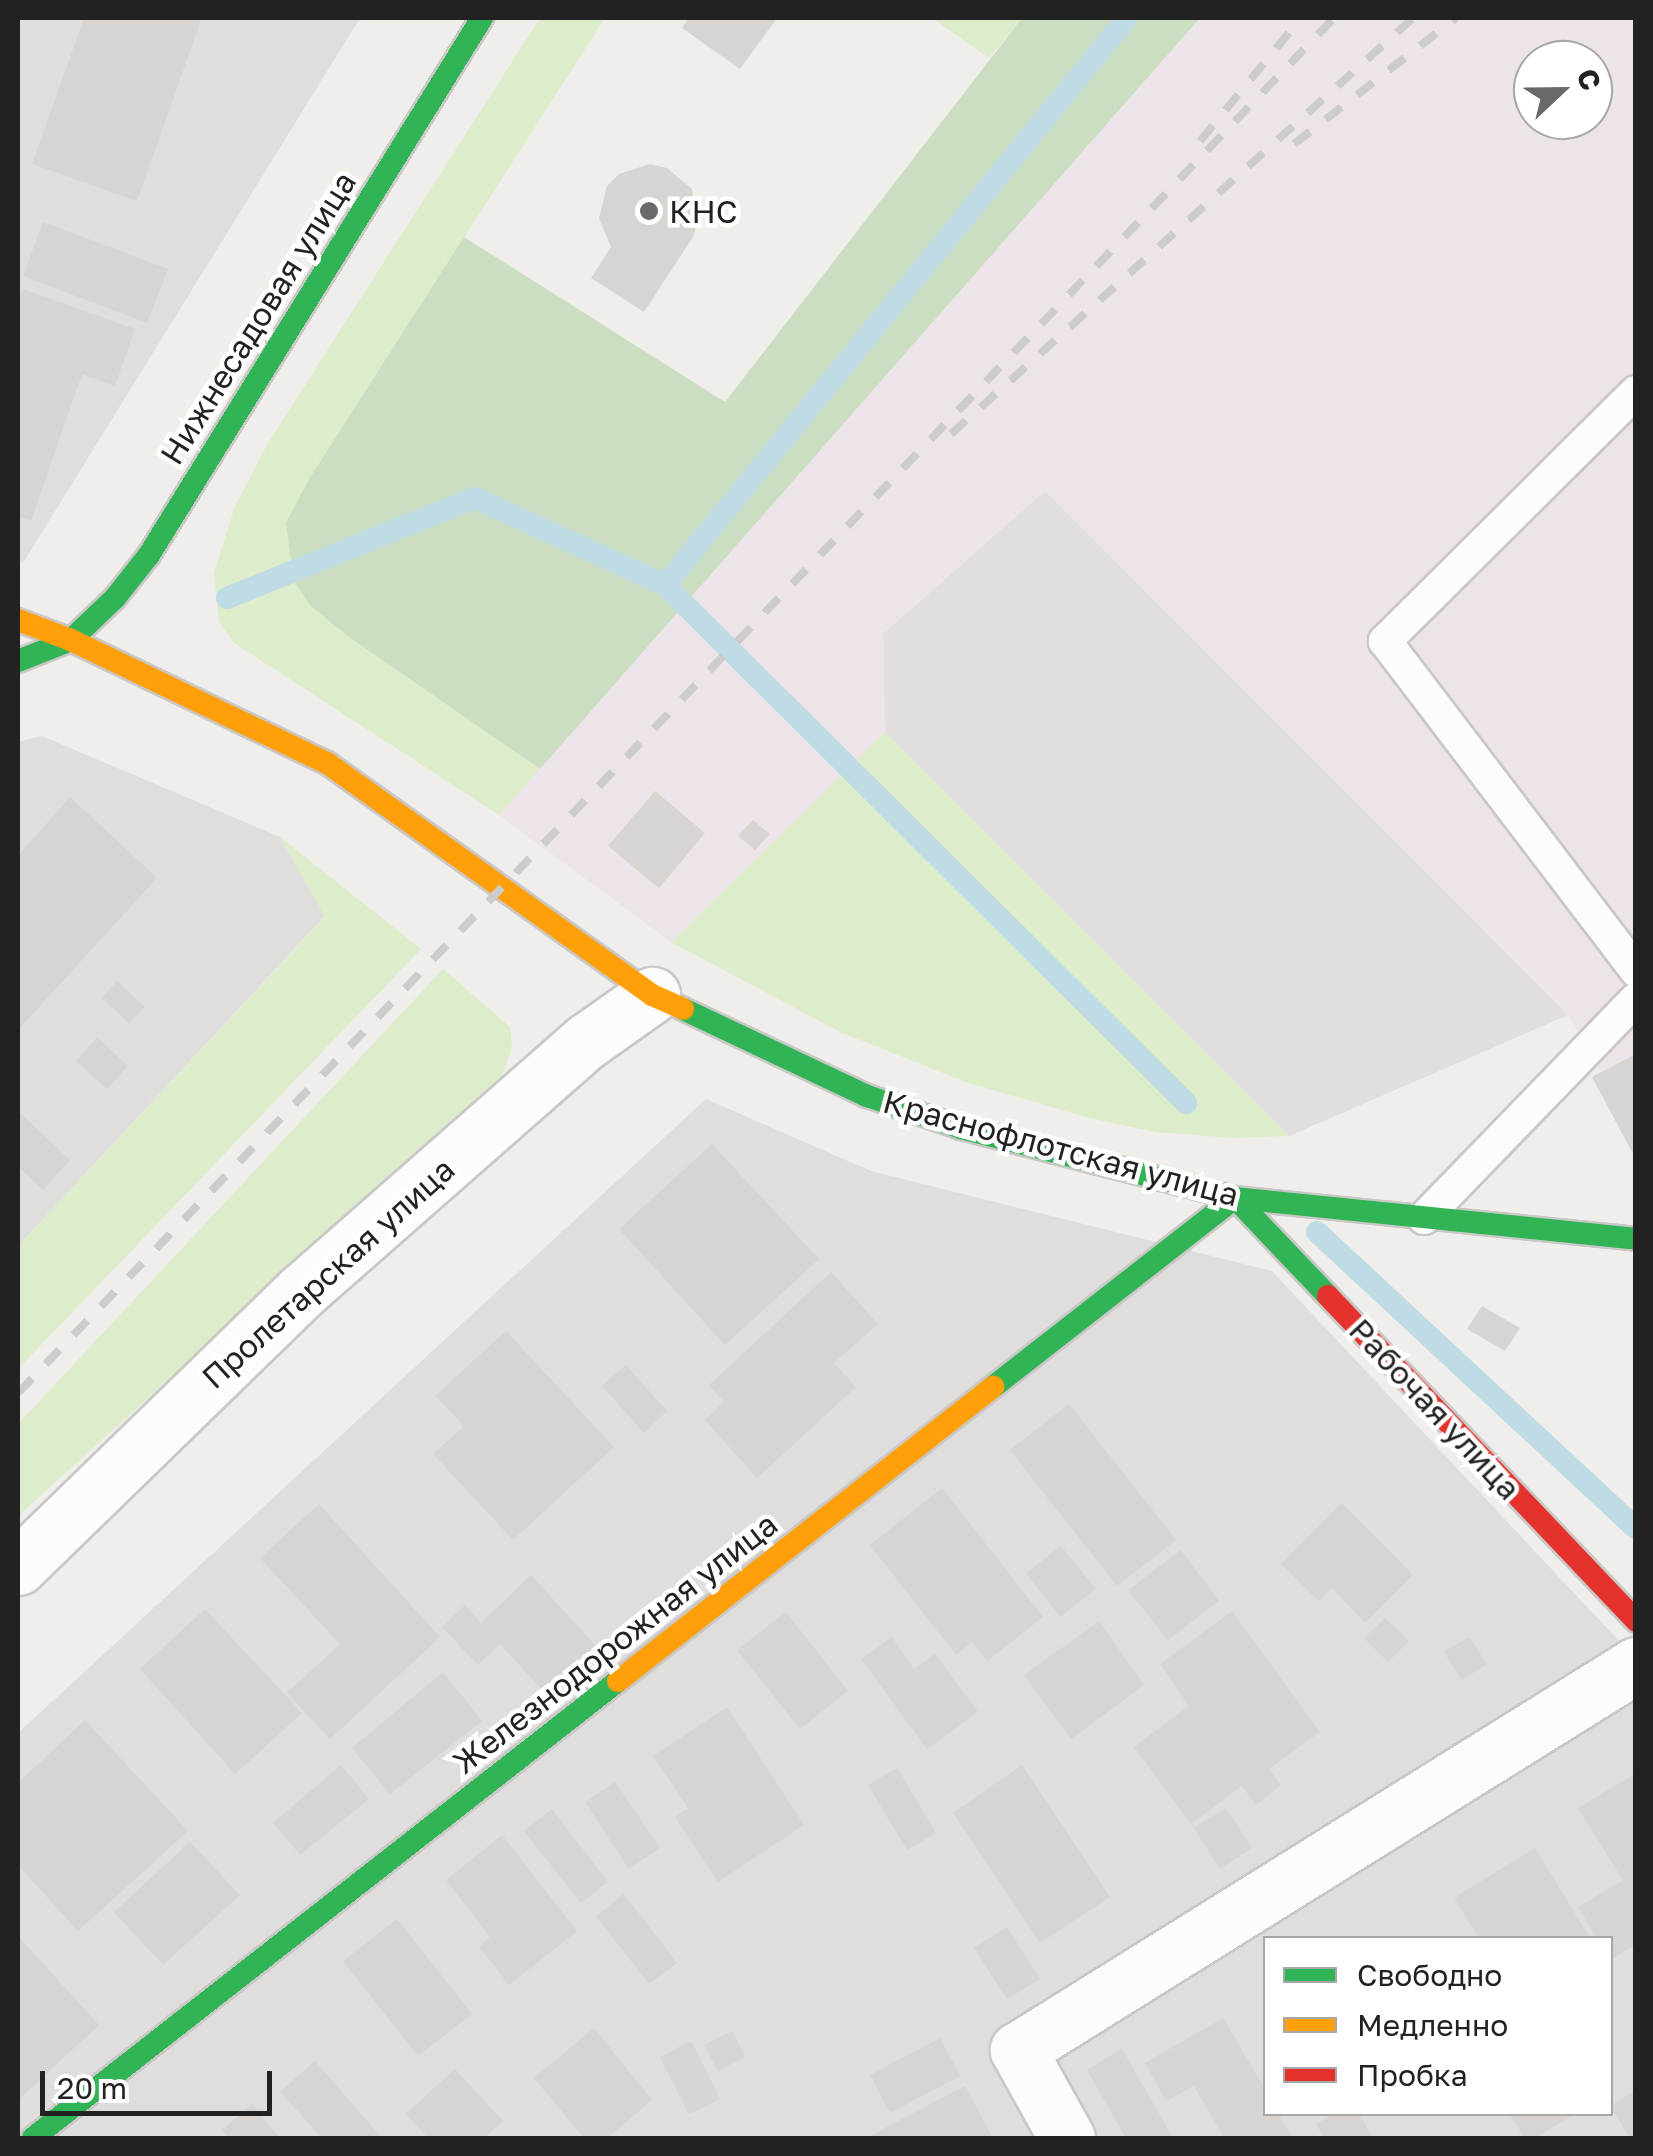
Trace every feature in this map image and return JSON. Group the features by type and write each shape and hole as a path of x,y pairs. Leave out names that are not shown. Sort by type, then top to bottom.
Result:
{"street":[{"name":"Нижнесадовая улица","path":"71,640 115,598 148,555 482,18"},
{"name":"Краснофлотская улица","path":"18,620 71,640 327,763 652,995 867,1096 962,1128 1235,1198 1636,1240"},
{"path":"18,661 71,640"},
{"name":"Пролетарская улица","path":"18,1566 302,1291 587,1042 652,995"},
{"name":"Рабочая улица","path":"1235,1198 1636,1621"},
{"name":"Железнодорожная улица","path":"33,2138 1235,1198"},
{"path":"1068,2138 1018,2050 1636,1665"}],"lane":[{"path":"1636,392 1385,641 1636,970"},
{"path":"1424,1218 1636,999"}],"shaded area":[{"path":"18,18 360,18 23,563 18,561"},
{"path":"1200,18 1635,18 1635,1153 1592,1077 1601,1071 1568,1015 1289,1136 885,733 671,942 499,815"},
{"path":"1045,491 1568,1015 1289,1136 885,732 883,634"},
{"path":"42,736 280,837 325,916 18,1246 18,742"},
{"path":"706,1099 871,1171 1272,1271 1635,1658 1635,2138 18,2138 18,1733"}],"green space":[{"path":"540,18 605,18 309,479 311,606 346,635 540,769 499,815 234,643 219,622 214,573 235,506 268,443"},
{"path":"932,18 1022,18 989,58"},
{"path":"1022,18 1200,18 540,769 346,635 311,606 294,582 286,523 309,479 464,237 725,402"},
{"path":"885,732 1289,1136 1233,1138 1156,1132 1093,1119 968,1083 840,1032 671,942"},
{"path":"280,837 421,949 18,1369 18,1246 325,917"},
{"path":"443,969 510,1027 512,1048 496,1091 424,1148 18,1516 18,1424"}],"building":[{"path":"84,18 201,20 137,201 32,164"},
{"path":"689,18 777,18 740,69 682,28"},
{"name":"КНС","path":"650,164 667,168 692,189 698,221 693,237 644,312 591,278 611,247 599,218 607,186 619,174"},
{"path":"43,222 168,269 147,323 23,276"},
{"path":"23,289 135,329 115,386 82,374 31,521 18,516 18,304"},
{"path":"655,791 705,833 659,888 608,846"},
{"path":"70,797 157,878 18,1030 18,856"},
{"path":"753,820 770,834 755,850 738,836"},
{"path":"117,981 145,1007 129,1023 102,998"},
{"path":"97,1037 128,1066 107,1089 76,1061"},
{"path":"1636,1054 1636,1150 1632,1152 1592,1077"},
{"path":"18,1111 70,1160 43,1190 18,1166"},
{"path":"712,1144 819,1259 725,1345 619,1229"},
{"path":"831,1272 878,1324 834,1363 856,1387 757,1478 705,1420 724,1402 709,1385"},
{"path":"1482,1306 1520,1328 1505,1351 1467,1329"},
{"path":"506,1331 614,1447 513,1540 433,1454 464,1426 435,1396"},
{"path":"626,1365 667,1411 644,1433 602,1386"},
{"path":"1069,1404 1176,1540 1117,1586 1010,1450"},
{"path":"942,1488 1043,1617 987,1661 972,1642 956,1655 870,1545"},
{"path":"1342,1503 1413,1575 1365,1623 1332,1588 1319,1601 1281,1564"},
{"path":"319,1504 440,1637 330,1739 287,1693 340,1644 260,1558"},
{"path":"1061,1546 1096,1589 1060,1617 1026,1573"},
{"path":"1181,1550 1219,1601 1168,1640 1128,1590"},
{"path":"531,1575 596,1646 545,1693 500,1644 478,1665 442,1627 465,1605 481,1623"},
{"path":"205,1609 302,1713 235,1774 140,1669"},
{"path":"1232,1611 1320,1732 1269,1769 1281,1785 1256,1805 1242,1786 1191,1824 1134,1747 1189,1706 1160,1664"},
{"path":"786,1612 848,1691 800,1729 737,1650"},
{"path":"1385,1618 1409,1641 1388,1662 1364,1638"},
{"path":"1099,1621 1144,1685 1071,1739 1024,1675"},
{"path":"892,1637 914,1669 935,1654 978,1712 927,1749 861,1659"},
{"path":"1469,1637 1487,1664 1462,1680 1444,1652"},
{"path":"443,1672 482,1721 390,1794 352,1748"},
{"path":"727,1707 804,1825 718,1882 675,1817 688,1808 653,1756"},
{"path":"85,1720 188,1831 78,1931 18,1865 18,1783"},
{"path":"341,1765 369,1799 300,1855 273,1823"},
{"path":"1022,1765 1110,1897 1040,1943 953,1813"},
{"path":"897,1768 936,1833 907,1850 868,1785"},
{"path":"1636,1773 1636,1944 1613,1958 1613,1936 1596,1936 1578,1907 1623,1880 1578,1808"},
{"path":"615,1782 660,1848 629,1869 585,1802"},
{"path":"1226,1808 1252,1848 1220,1869 1194,1828"},
{"path":"552,1809 608,1882 581,1903 524,1831"},
{"path":"502,1835 577,1931 509,1985 479,1946 490,1937 446,1880"},
{"path":"190,1842 240,1895 163,1965 114,1912"},
{"path":"1535,1848 1589,1936 1478,1936 1454,1898"},
{"path":"624,1894 677,1963 649,1984 596,1916"},
{"path":"397,1919 472,2014 418,2056 343,1961"},
{"path":"1007,1927 1040,1979 1007,1999 974,1948"},
{"path":"18,1936 99,2025 18,2100"},
{"path":"1223,2018 1263,2086 1263,2116 1279,2116 1293,2138 1224,2138 1194,2086 1166,2101 1145,2063"},
{"path":"594,2028 652,2100 607,2138 584,2138 534,2078"},
{"path":"732,2031 745,2057 718,2071 704,2045"},
{"path":"940,2038 960,2076 890,2113 870,2075"},
{"path":"691,2041 720,2099 689,2114 660,2057"},
{"path":"1122,2049 1173,2138 1126,2138 1087,2070"},
{"path":"315,2061 382,2138 322,2138 280,2092"},
{"path":"455,2069 503,2121 484,2138 428,2138 406,2114"},
{"path":"965,2086 993,2138 866,2138"},
{"path":"1636,2090 1636,2138 1630,2138 1613,2104"},
{"path":"252,2104 280,2138 229,2138 222,2130"},
{"path":"1330,2116 1360,2116 1373,2138 1325,2138 1316,2124"},
{"path":"1510,2116 1571,2116 1535,2138 1525,2138"}],"waterway":[{"path":"665,585 1127,18"},
{"path":"227,598 475,498 665,585 1186,1103"},
{"path":"1317,1232 1636,1528"}],"railway":[{"path":"1200,141 1301,18"},
{"path":"18,1393 1334,18"},
{"path":"951,434 1413,18"},
{"path":"1294,144 1456,18"}],"traffic: fast":[{"path":"18,661 71,640 115,598 149,555 482,18"},
{"path":"683,1009 867,1096 961,1128 1235,1198 1636,1239"},
{"path":"993,1387 1235,1198 1328,1296"},
{"path":"33,2138 618,1681"}],"traffic: slow":[{"path":"18,620 71,640 327,763 652,995 683,1009"},
{"path":"618,1681 993,1387"}],"traffic: jam":[{"path":"1328,1296 1636,1621"}],"place":[{"name":"КНС","path":"649,211"}]}
